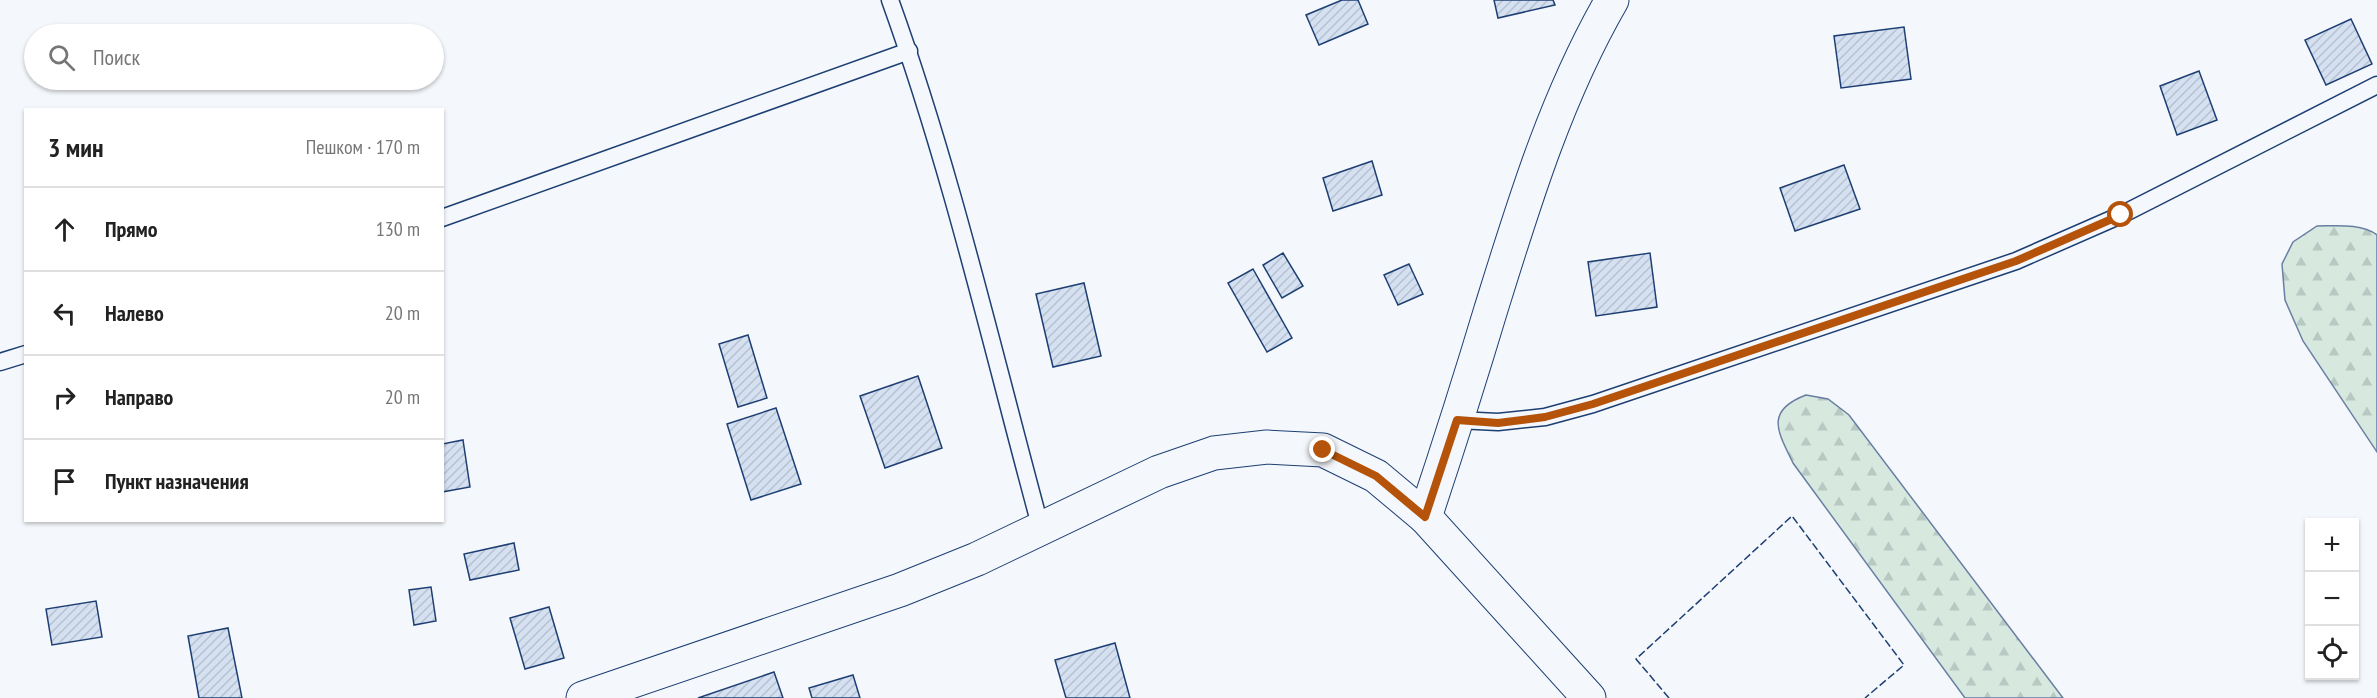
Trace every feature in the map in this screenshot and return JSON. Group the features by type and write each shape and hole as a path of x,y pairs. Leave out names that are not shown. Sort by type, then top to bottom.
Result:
{"street":[{"path":"1425,517 1530,185 1561,100 1612,0"},
{"path":"584,698 900,590 977,559 1159,472 1214,453 1267,447 1323,450 1376,476 1425,517 1589,698"}],"lane":[{"path":"890,0 909,51 942,163 1041,529"},
{"path":"444,217 909,51"},
{"path":"1457,420 1498,423 1533,418 1593,404 2016,261 2121,215 2377,85"},
{"path":"0,362 24,355"}],"green space":[{"path":"2317,226 2356,227 2377,235 2377,452 2303,341 2285,300 2282,264 2293,242"},
{"path":"1806,395 1828,399 1849,415 2063,698 1965,698 1793,463 1779,432 1779,415 1793,401"}],"building":[{"path":"1342,0 1358,0 1368,24 1319,45 1306,15"},
{"path":"1494,0 1553,0 1555,5 1498,18"},
{"path":"2351,19 2372,64 2326,85 2305,40"},
{"path":"1904,27 1911,79 1841,88 1834,36"},
{"path":"2199,71 2217,120 2177,135 2160,86"},
{"path":"1372,161 1382,195 1333,211 1323,178"},
{"path":"1844,165 1860,209 1795,231 1780,188"},
{"path":"1283,253 1303,286 1282,298 1263,265"},
{"path":"1650,253 1657,307 1596,316 1588,262"},
{"path":"1409,264 1423,294 1398,305 1384,275"},
{"path":"1253,269 1292,338 1267,352 1228,283"},
{"path":"1084,283 1101,356 1053,367 1036,294"},
{"path":"748,335 767,398 738,407 719,344"},
{"path":"918,376 942,448 885,468 860,396"},
{"path":"776,408 801,484 751,500 727,424"},
{"path":"463,440 470,487 444,492 444,444"},
{"path":"514,543 519,570 470,580 464,554"},
{"path":"431,587 436,621 414,625 409,590"},
{"path":"96,601 102,637 52,645 46,609"},
{"path":"549,607 564,658 525,669 510,618"},
{"path":"228,628 242,698 199,698 188,636"},
{"path":"1115,643 1130,698 1066,698 1055,660"},
{"path":"774,672 783,698 698,698"},
{"path":"853,675 860,698 812,698 809,688"}],"fence":[{"path":"1669,698 1636,659 1792,516 1904,665 1865,698"}],"route":[{"path":"1323,450 1376,476 1425,517 1457,420 1498,423 1545,417 1593,404 2016,261 2121,215"}]}
